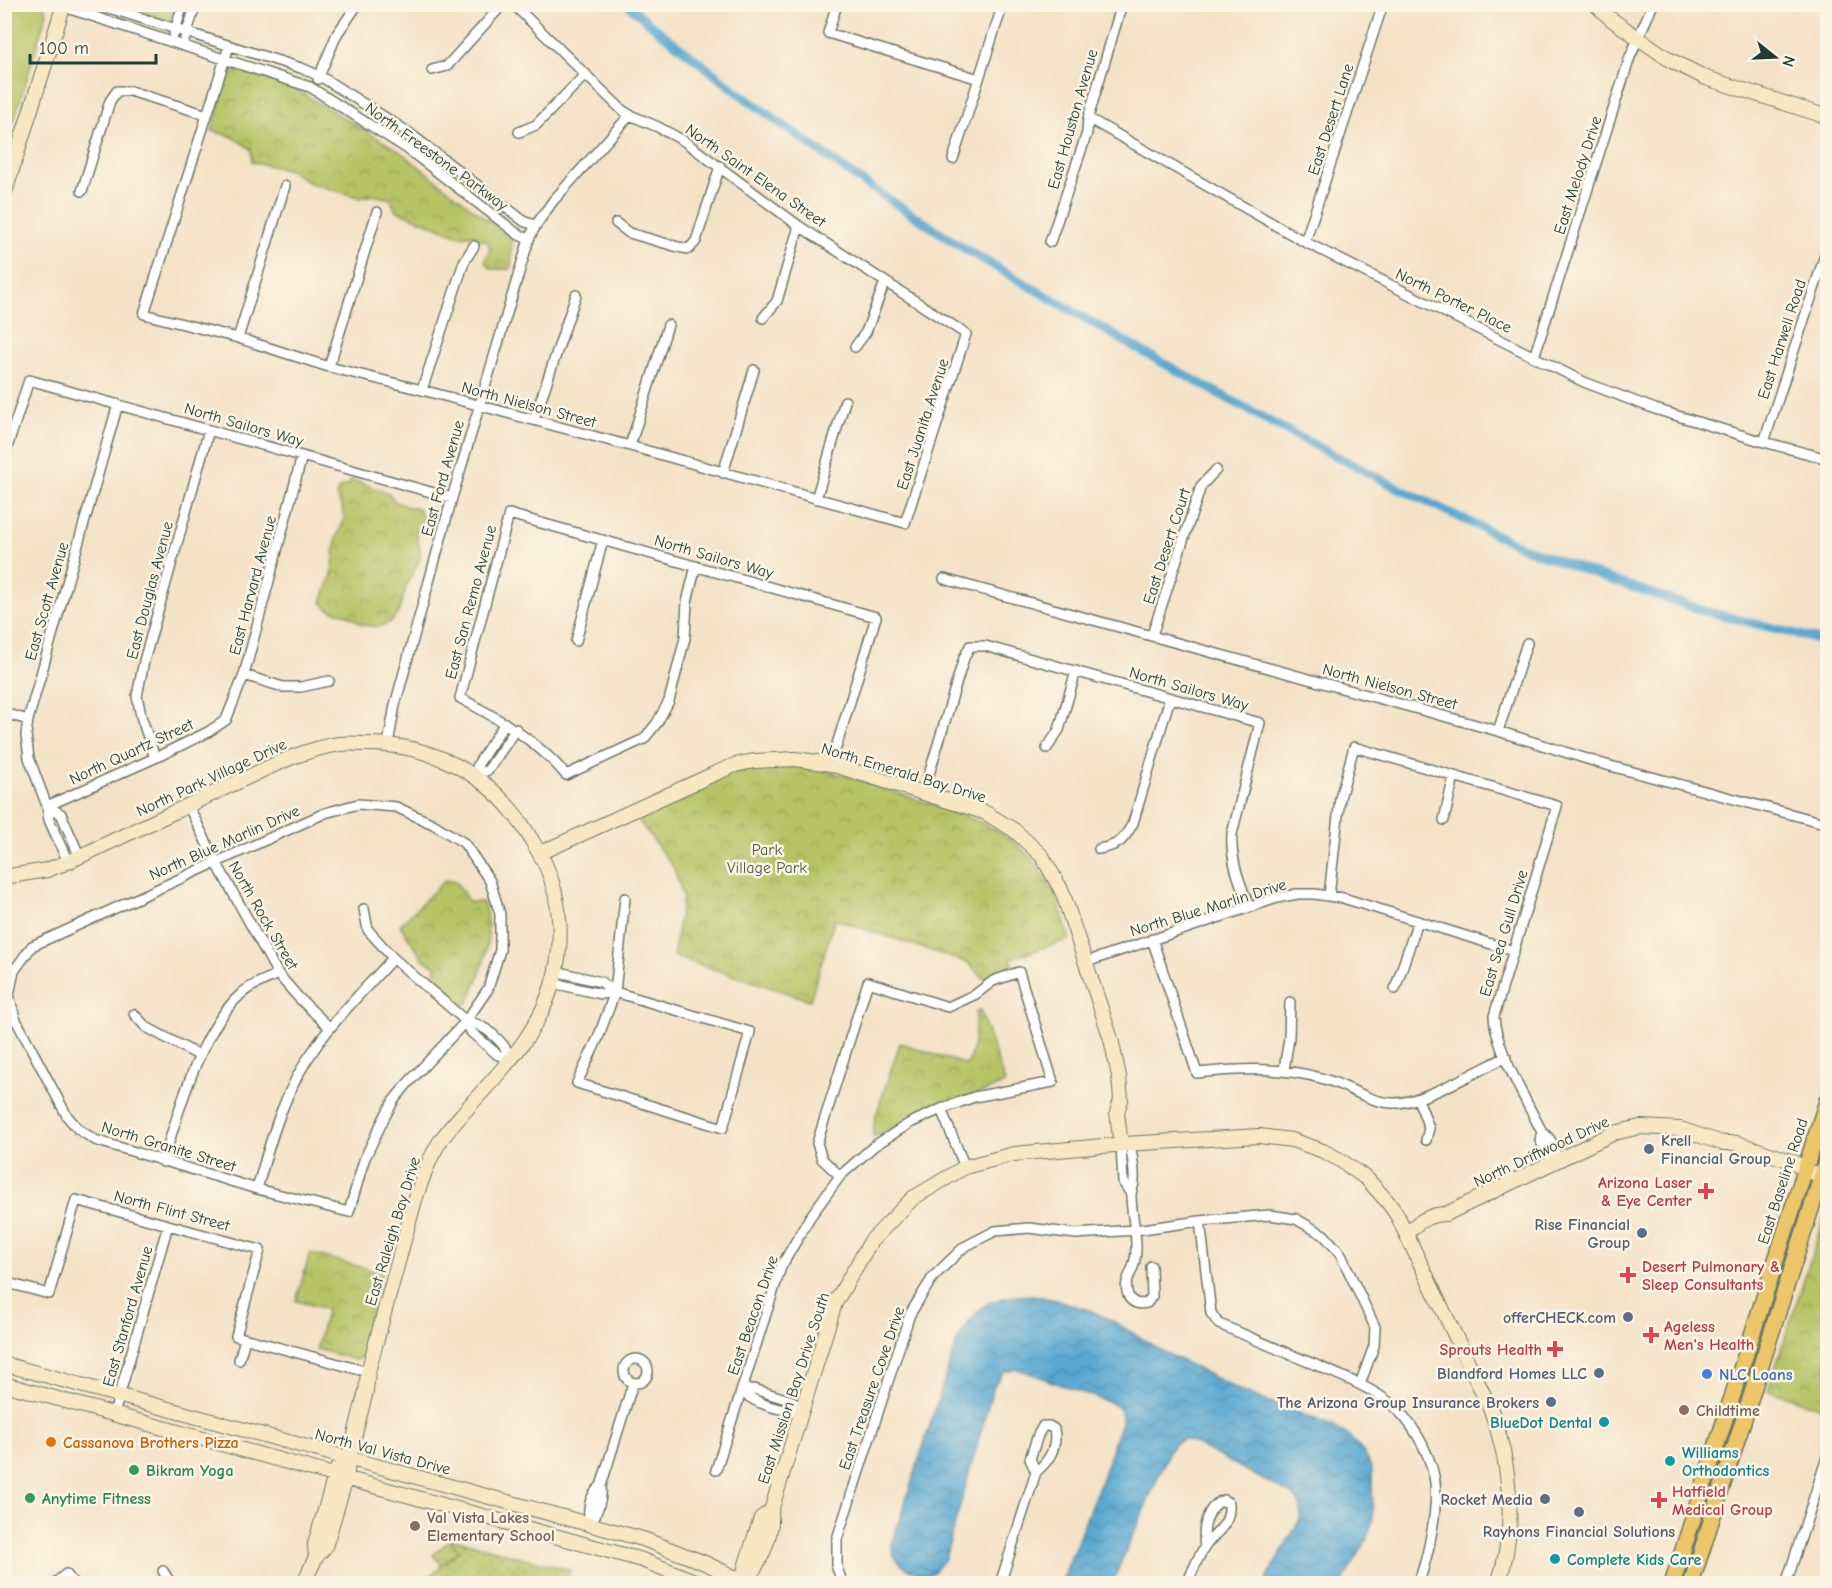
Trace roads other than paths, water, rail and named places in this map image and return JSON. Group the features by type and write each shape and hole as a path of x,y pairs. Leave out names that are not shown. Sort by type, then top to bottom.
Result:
{"main road":[{"name":"East Baseline Road","path":"1691,1584 1817,1174 1827,1098"},
{"name":"East Baseline Road","path":"1672,1584 1817,1174 1827,1156"}],"street":[{"name":"North Freestone Parkway","path":"96,4 301,68 320,76 408,132 525,222 536,225"},
{"path":"171,42 183,4"},
{"path":"183,45 196,4"},
{"path":"314,90 337,34 358,4"},
{"path":"432,70 447,66 503,4"},
{"name":"North Saint Elena Street","path":"513,4 630,116 684,141 799,226 966,334"},
{"path":"837,4 828,33 979,79"},
{"path":"953,159 1003,4"},
{"name":"East Houston Avenue","path":"1050,242 1087,133 1088,118 1122,4"},
{"name":"East Desert Lane","path":"1305,242 1383,4"},
{"path":"1595,4 1611,19 1670,60 1706,78 1827,117"},
{"name":"East Melody Drive","path":"1534,357 1638,38 1653,4"},
{"name":"North Freestone Parkway","path":"61,5 299,83 314,90 403,146 519,235 529,239"},
{"path":"4,195 61,5"},
{"path":"82,191 110,101 117,91 130,91 207,115 229,46"},
{"path":"519,132 536,125 586,75"},
{"name":"North Nielson Street","path":"207,115 144,314 238,338 329,367 534,420 905,523"},
{"name":"East Ford Avenue","path":"388,744 395,705 452,498 529,239 553,201 630,116"},
{"name":"North Porter Place","path":"1088,118 1305,242 1584,382 1656,409 1827,459"},
{"path":"616,222 629,233 689,249 696,240 720,166"},
{"path":"238,338 285,186"},
{"path":"329,367 377,212"},
{"path":"763,318 777,301 799,226"},
{"path":"422,390 464,262 474,246"},
{"name":"East Harwell Road","path":"1764,442 1827,246"},
{"path":"855,347 866,332 885,282"},
{"path":"534,420 576,295"},
{"path":"630,446 668,325"},
{"name":"East Juanita Avenue","path":"905,523 966,334"},
{"path":"723,473 754,370"},
{"name":"North Sailors Way","path":"4,457 29,380 452,498"},
{"path":"816,499 845,401"},
{"name":"East Scott Avenue","path":"74,859 61,814 47,806 29,758 26,735 28,720 118,404"},
{"name":"East Douglas Avenue","path":"155,758 137,696 144,661 209,430"},
{"name":"East Harvard Avenue","path":"226,720 244,675 302,456"},
{"name":"East Desert Court","path":"1152,635 1201,486 1216,470"},
{"name":"North Sailors Way","path":"508,514 876,617 831,764"},
{"name":"East San Remo Avenue","path":"505,723 460,698 508,514"},
{"path":"576,641 603,540"},
{"path":"475,775 478,764 505,723 516,729 543,752 566,775 644,739 657,723 669,701 685,638 687,602 696,566"},
{"name":"North Nielson Street","path":"944,579 1498,731 1603,764 1827,824"},
{"path":"1498,731 1527,643"},
{"name":"North Sailors Way","path":"924,791 964,658 970,646 985,646 1260,723 1232,834 1231,850 1233,865 1249,907"},
{"path":"1047,748 1059,730 1076,671"},
{"path":"244,675 283,687 301,687 329,681"},
{"path":"1099,849 1115,846 1126,836 1133,823 1170,698"},
{"path":"4,713 28,720"},
{"name":"North Quartz Street","path":"47,806 155,758 208,732 226,720"},
{"path":"475,775 488,770 516,729"},
{"name":"North Park Village Drive","path":"4,877 47,870 295,756 339,744 388,744 437,756 475,775 518,819 540,853"},
{"path":"1329,896 1340,798 1354,747 1454,776 1444,820"},
{"name":"North Emerald Bay Drive","path":"540,853 735,765 754,761 795,759 831,764 924,791 984,812 1014,830 1042,856 1062,891 1114,1050 1121,1100 1117,1112 1125,1145 1123,1182 1131,1194 1135,1230 1134,1264 1126,1284 1128,1297 1139,1305 1147,1303 1152,1296 1150,1266"},
{"name":"East Sea Gull Drive","path":"1454,776 1557,806 1494,1016 1494,1027 1506,1057 1542,1132 1540,1140 1556,1161"},
{"name":"North Blue Marlin Drive","path":"32,946 325,813 358,804 396,807 433,824 464,843 490,880 500,914 500,950 488,989 466,1021 394,1100 364,1160 349,1212"},
{"name":"North Rock Street","path":"188,805 216,862 278,974 330,1028"},
{"name":"East Raleigh Bay Drive","path":"303,1584 316,1557 315,1544 340,1477 358,1390 368,1372 415,1200 429,1161 449,1129 527,1039 538,1020 554,977 560,930 558,904 547,867 540,853"},
{"name":"North Blue Marlin Drive","path":"1086,962 1249,907 1297,894 1343,898 1514,951"},
{"path":"554,977 601,994 615,992 750,1032 723,1128 576,1083 598,1038 615,992 625,898"},
{"path":"363,909 368,930 393,958 466,1021 471,1032 498,1054 512,1059"},
{"path":"1395,990 1418,921"},
{"path":"1152,939 1197,1073 1284,1070 1322,1078 1373,1100 1394,1103 1418,1099 1506,1057"},
{"name":"North Granite Street","path":"32,946 14,971 9,994 15,1018 67,1116 78,1129 95,1140 163,1162 349,1212"},
{"path":"257,1189 279,1115 308,1058 330,1028 393,958"},
{"name":"East Beacon Drive","path":"716,1470 781,1267 810,1217 840,1176 874,1146 910,1123 941,1109 974,1098 1053,1082 1019,972 993,981 976,994 948,1006 868,982 817,1143 822,1159 840,1176"},
{"path":"163,1162 182,1101 200,1056 225,1011 243,992 278,974"},
{"path":"1284,1070 1289,1038 1290,1002"},
{"path":"134,1014 146,1027 200,1056"},
{"path":"1418,1099 1429,1128 1426,1140"},
{"path":"941,1109 965,1167"},
{"name":"North Driftwood Drive","path":"1407,1233 1415,1225 1436,1214 1446,1214 1614,1133 1640,1127 1680,1129 1722,1143 1733,1152 1791,1171 1817,1174"},
{"name":"East Mission Bay Drive South","path":"744,1582 746,1564 761,1518 771,1511 836,1303 870,1240 913,1198 965,1167 1014,1154 1243,1136 1292,1140 1340,1160 1367,1179 1388,1201 1407,1233 1491,1410 1503,1452 1509,1494 1508,1537 1498,1584"},
{"name":"North Flint Street","path":"4,1282 49,1294 76,1200 260,1250 240,1338"},
{"name":"East Treasure Cove Drive","path":"843,1584 837,1568 837,1539 910,1314 933,1277 964,1247 994,1231 1029,1228 1076,1234 1270,1215 1296,1219 1324,1235 1340,1254 1375,1327 1374,1346 1360,1384"},
{"path":"1200,1221 1211,1313 1219,1324 1360,1384 1390,1403 1411,1425 1424,1448 1435,1477 1435,1513 1425,1565 1418,1584"},
{"name":"East Stanford Avenue","path":"114,1414 168,1225"},
{"path":"239,1360 240,1338 368,1372"},
{"name":"North Val Vista Drive","path":"4,1364 590,1525 664,1547 744,1582"},
{"path":"590,1525 596,1515 602,1494 601,1486 633,1383"},
{"path":"4,1384 642,1560 702,1584"},
{"path":"741,1391 754,1389 792,1401 802,1411"},
{"path":"1786,1584 1827,1454"},
{"path":"1000,1584 1036,1472"},
{"path":"1187,1584 1205,1547 1222,1530 1227,1521 1230,1511 1229,1503 1224,1500 1217,1502 1210,1511 1203,1534 1205,1547"},
{"path":"163,1571 171,1584"},
{"path":"54,1584 66,1574 74,1584"}],"water":[{"path":"1032,1295 1089,1310 1113,1321 1162,1351 1239,1390 1330,1425 1348,1435 1364,1453 1372,1470 1373,1520 1366,1541 1342,1583 1264,1583 1300,1519 1301,1509 1298,1502 1294,1496 1184,1439 1174,1444 1170,1450 1112,1583 1061,1583 1102,1478 1122,1419 1121,1411 1111,1403 1018,1369 1004,1372 994,1385 945,1559 934,1572 928,1575 917,1573 900,1563 893,1554 893,1541 957,1341 972,1318 987,1304 1006,1297"}],"waterway":[{"path":"627,4 748,100 867,185 965,249 1145,353 1276,425 1400,489 1522,547 1605,578 1705,611 1828,642"}],"place":[{"name":"Krell Financial Group","path":"1649,1149"},
{"name":"Arizona Laser & Eye Center","path":"1706,1191"},
{"name":"Rise Financial Group","path":"1642,1233"},
{"name":"Desert Pulmonary & Sleep Consultants","path":"1628,1275"},
{"name":"offerCHECK.com","path":"1628,1317"},
{"name":"Ageless Men's Health","path":"1651,1335"},
{"name":"Sprouts Health","path":"1555,1349"},
{"name":"Blandford Homes LLC","path":"1599,1373"},
{"name":"NLC Loans","path":"1707,1374"},
{"name":"The Arizona Group Insurance Brokers","path":"1551,1402"},
{"name":"Childtime","path":"1684,1410"},
{"name":"BlueDot Dental","path":"1604,1422"},
{"name":"Cassanova Brothers Pizza","path":"51,1442"},
{"name":"Williams Orthodontics","path":"1670,1461"},
{"name":"Bikram Yoga","path":"134,1470"},
{"name":"Anytime Fitness","path":"30,1498"},
{"name":"Rocket Media","path":"1545,1499"},
{"name":"Hatfield Medical Group","path":"1659,1500"},
{"name":"Rayhons Financial Solutions","path":"1579,1512"},
{"name":"Val Vista Lakes Elementary School","path":"415,1526"},
{"name":"Complete Kids Care","path":"1555,1559"}],"park label":[{"name":"Park Village Park","path":"767,858"}]}
